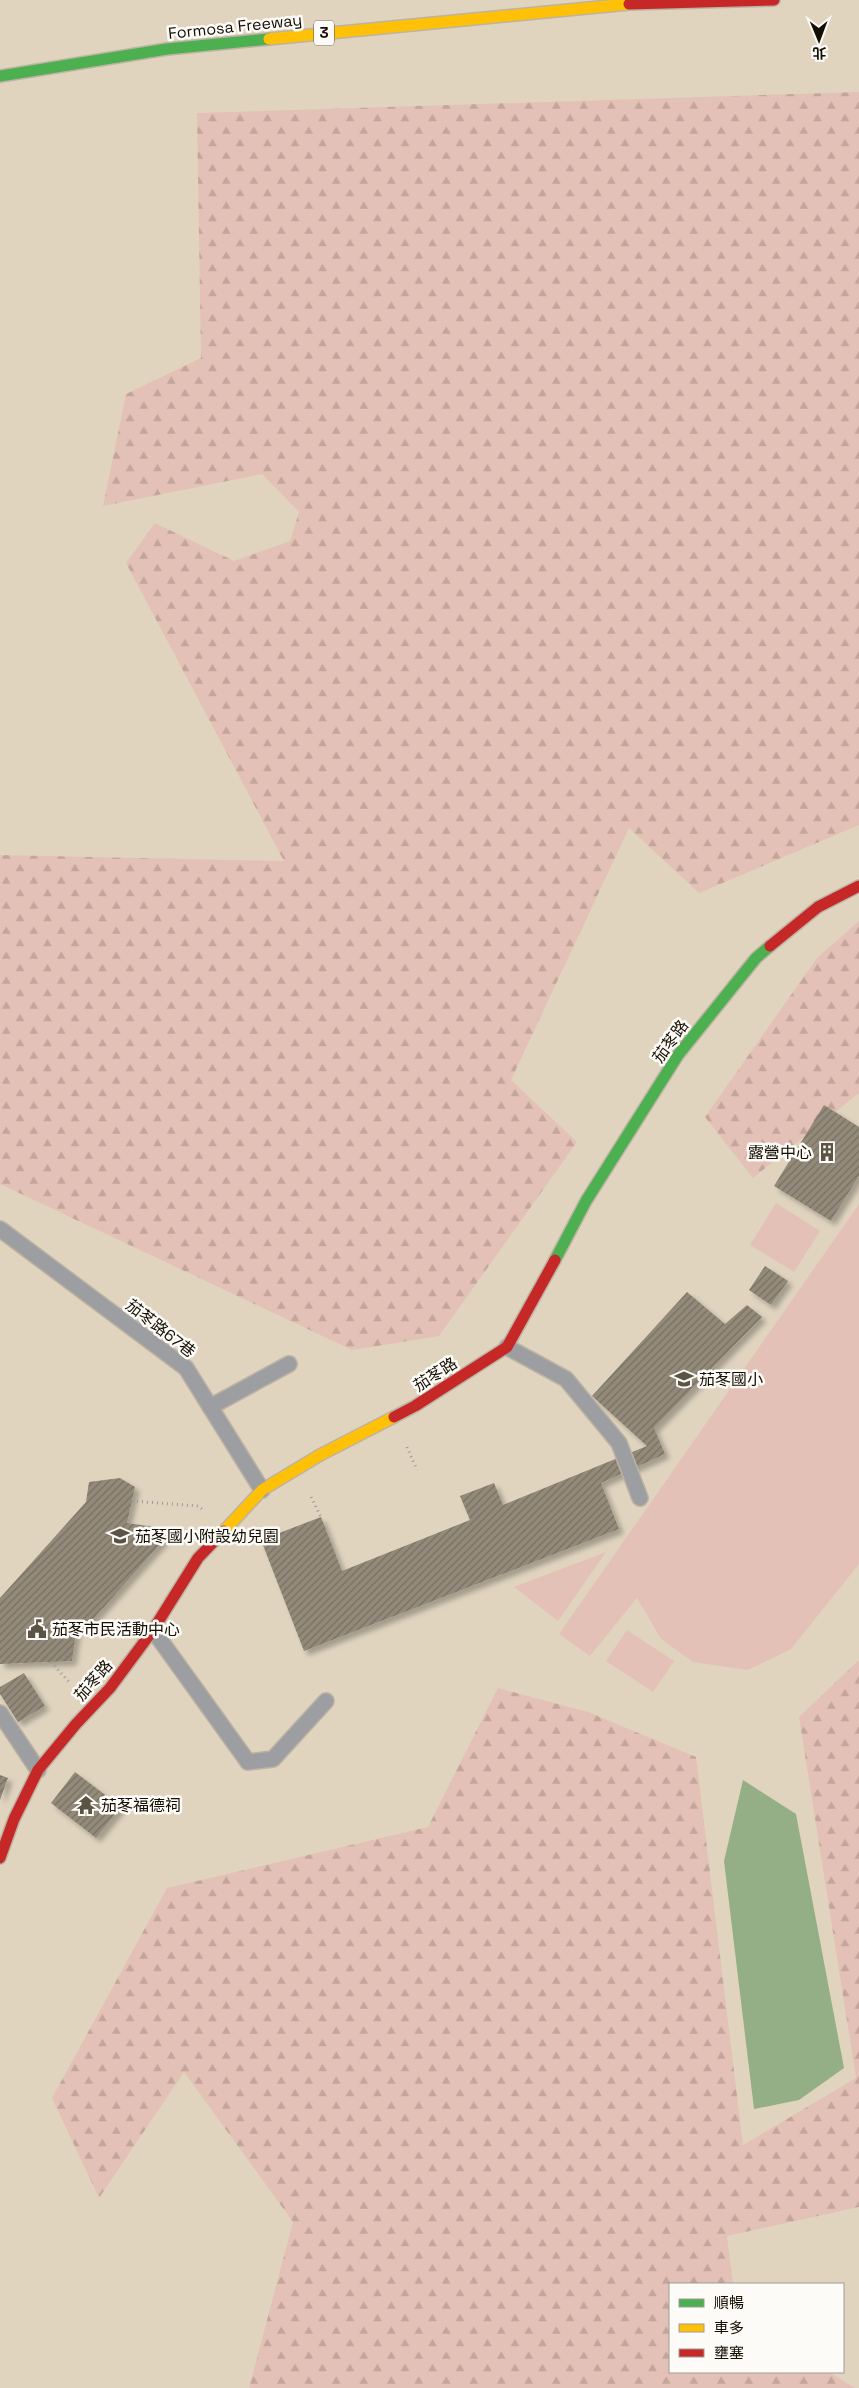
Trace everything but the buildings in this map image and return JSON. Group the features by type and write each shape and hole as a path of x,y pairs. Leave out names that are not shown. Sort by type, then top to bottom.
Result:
{"main road":[{"name":"Formosa Freeway","path":"0,76 167,49 649,2 774,0"},
{"name":"茄苳路","path":"0,1858 14,1819 38,1770 76,1724 110,1688 153,1630 198,1558 262,1490 320,1455 415,1406 507,1347 586,1202 678,1055 756,958 818,907 859,886"}],"lane":[{"name":"茄苳路67巷","path":"0,1229 186,1368 262,1490"},
{"path":"507,1347 566,1379 619,1443 640,1498"},
{"path":"210,1407 289,1364"},
{"path":"153,1630 248,1762 273,1759 326,1701"},
{"path":"0,1713 38,1770"}],"path":[{"path":"132,1501 198,1506 227,1527"},
{"path":"51,1662 73,1687"}],"green space":[{"path":"859,92 859,825 699,893 629,828 511,1080 577,1142 439,1336 352,1350 0,1184 0,855 284,861 126,563 155,523 234,561 290,541 299,512 262,474 103,506 126,394 201,358 197,113"},
{"path":"859,921 859,1093 753,1178 705,1117 817,958"},
{"path":"776,1203 820,1231 794,1272 750,1245"},
{"path":"859,1204 859,1564 791,1649 748,1670 693,1662 661,1639 637,1598 590,1656 559,1634"},
{"path":"606,1552 558,1621 514,1587"},
{"path":"627,1630 674,1661 653,1692 606,1661"},
{"path":"859,1660 859,2207 727,2236 733,2283 669,2283 669,2373 831,2373 855,2388 249,2388 293,2222 184,2072 99,2198 52,2098 167,1888 428,1827 498,1688 588,1712 696,1757 743,2145 856,2078 799,1717"}],"shaded area":[{"path":"743,1780 796,1814 844,2068 799,2100 754,2109 724,1861"}],"traffic: fast":[{"path":"0,76 167,49 269,39"},
{"path":"555,1260 586,1201 678,1055 756,958 770,946"}],"traffic: slow":[{"path":"269,39 629,4"},
{"path":"224,1531 262,1490 320,1455 394,1417"}],"traffic: jam":[{"path":"629,4 774,0"},
{"path":"770,946 818,907 859,886"},
{"path":"394,1417 415,1406 507,1347 555,1260"},
{"path":"0,1858 14,1819 38,1770 76,1724 110,1688 153,1630 198,1558 224,1531"}],"place":[{"name":"露營中心","path":"827,1152"},
{"name":"茄苳國小","path":"684,1379"},
{"name":"茄苳國小附設幼兒園","path":"120,1536"},
{"name":"茄苳市民活動中心","path":"37,1629"},
{"name":"茄苳福德祠","path":"86,1805"}]}
